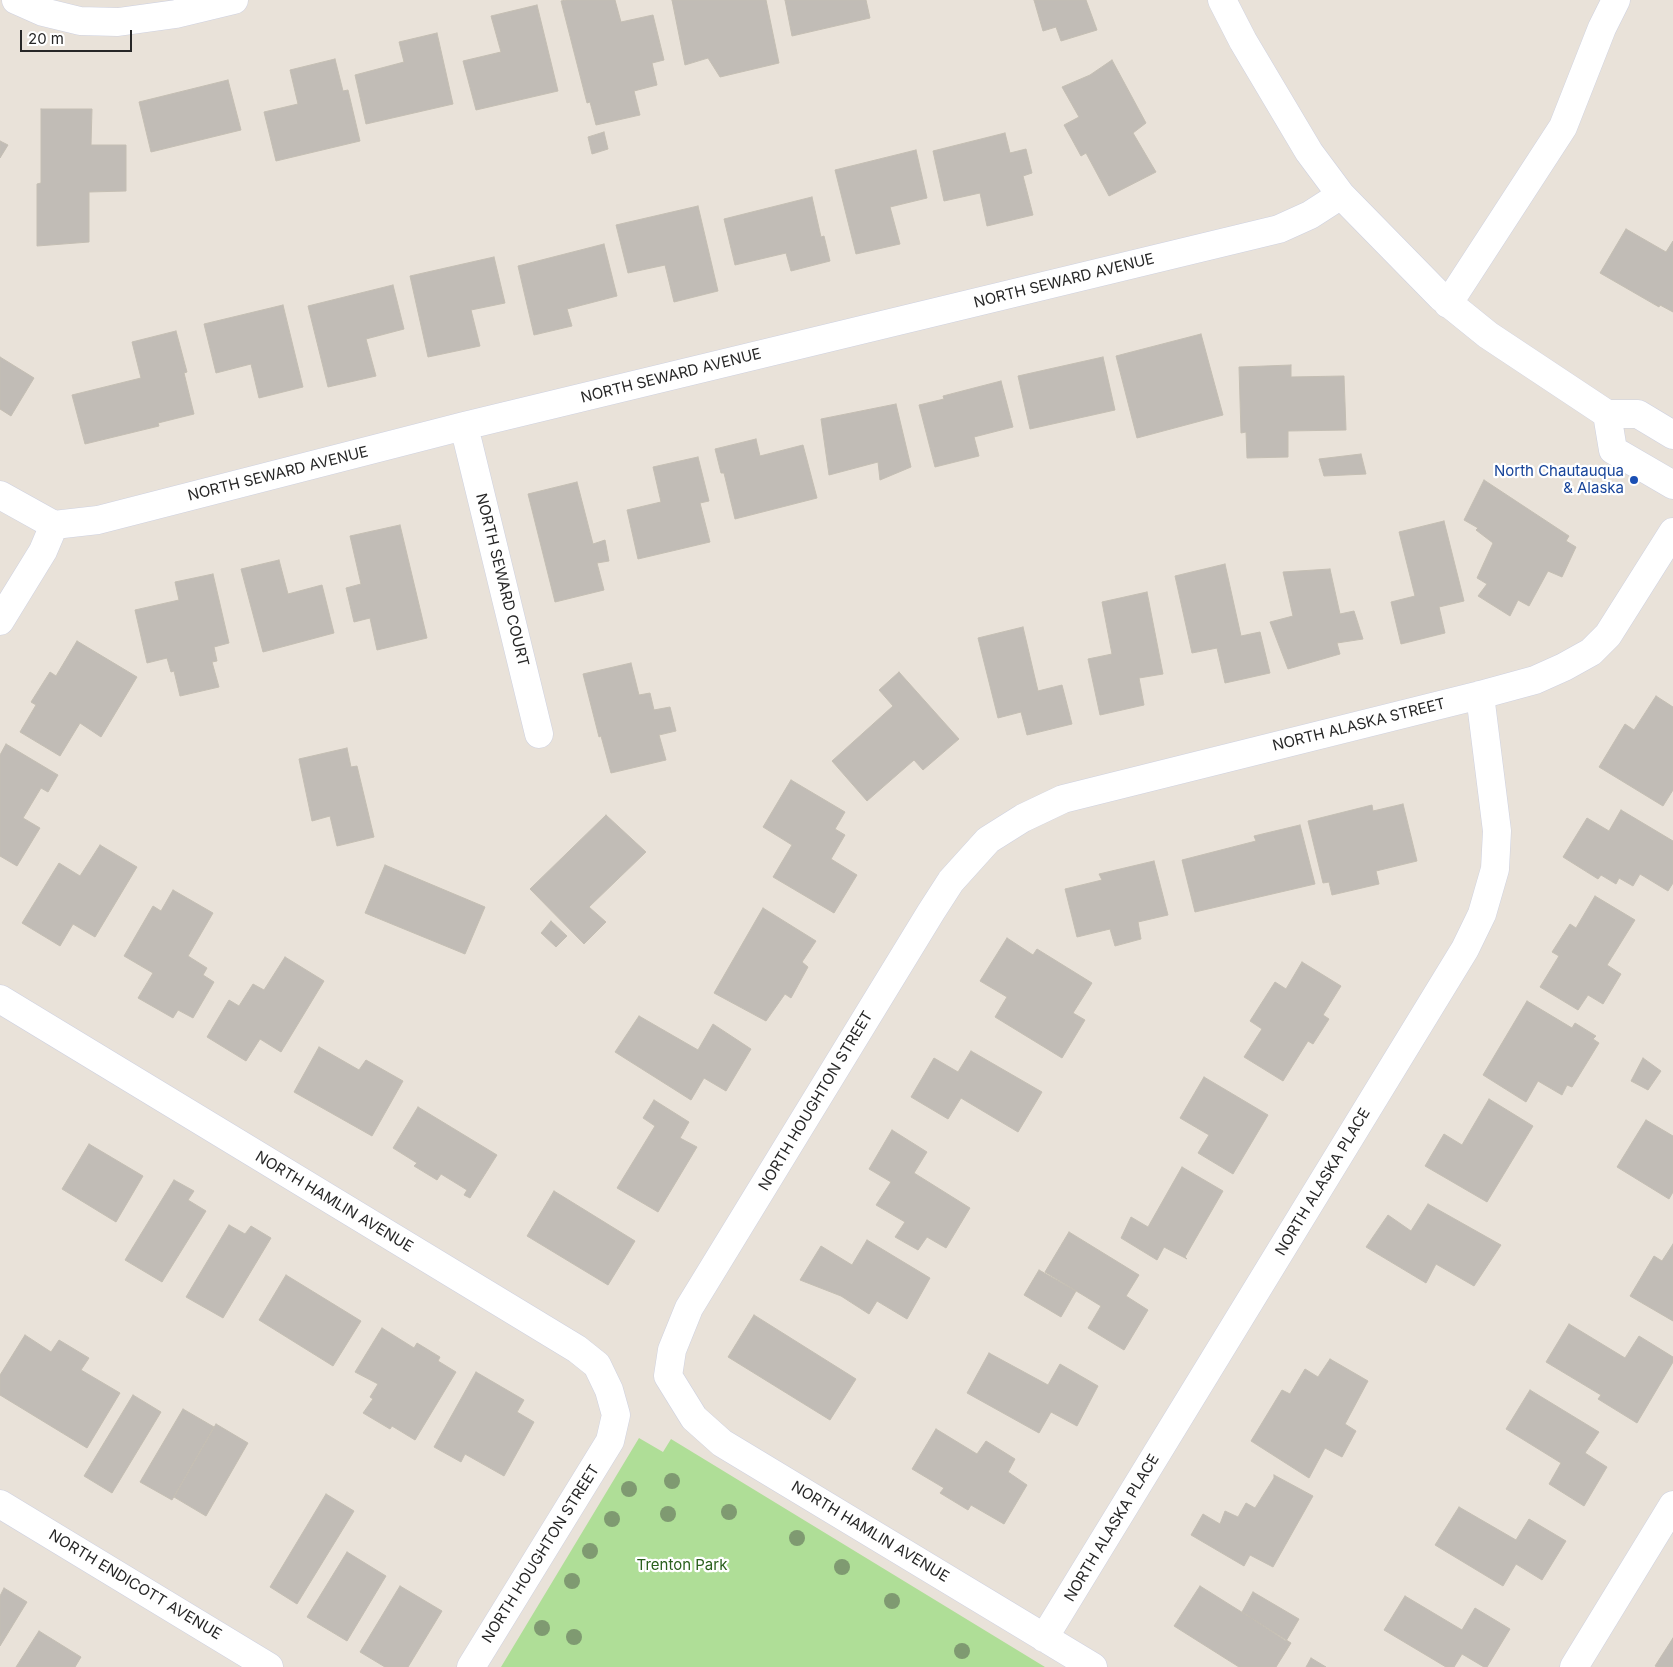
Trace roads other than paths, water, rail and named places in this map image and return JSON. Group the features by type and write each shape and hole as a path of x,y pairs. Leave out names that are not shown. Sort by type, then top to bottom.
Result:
{"street":[{"path":"16,0 43,12 80,20 118,22 176,14 234,0"},
{"path":"1448,304 1563,127 1602,28 1616,0"},
{"path":"1225,1 1243,41 1309,152 1340,195 1448,304 1488,335 1608,414 1638,414 1673,435"},
{"name":"NORTH SEWARD AVENUE","path":"54,525 98,520 464,426 1278,228 1310,215 1340,195"},
{"path":"1608,414 1613,450 1673,485"},
{"name":"NORTH SEWARD COURT","path":"464,426 539,734"},
{"path":"0,495 54,525 43,551 0,621"},
{"name":"NORTH ALASKA STREET","path":"988,840 1023,818 1063,799 1480,695 1535,680 1564,668 1591,652 1608,635 1625,611 1673,532"},
{"name":"NORTH ALASKA PLACE","path":"1044,1638 1460,958 1482,914 1495,869 1498,831 1480,695"},
{"name":"NORTH HOUGHTON STREET","path":"668,1376 672,1350 689,1308 931,912 951,881 988,840"},
{"name":"NORTH HAMLIN AVENUE","path":"0,999 577,1349 596,1365 609,1390 616,1415 610,1441"},
{"name":"NORTH HAMLIN AVENUE","path":"668,1376 694,1418 722,1443 1093,1667"},
{"name":"NORTH HOUGHTON STREET","path":"471,1667 610,1441"},
{"name":"NORTH ENDICOTT AVENUE","path":"0,1504 270,1667"},
{"path":"1574,1667 1672,1511"}],"place":[{"name":"North Chautauqua & Alaska","path":"1634,480"}],"park label":[{"name":"Trenton Park","path":"682,1565"}]}
